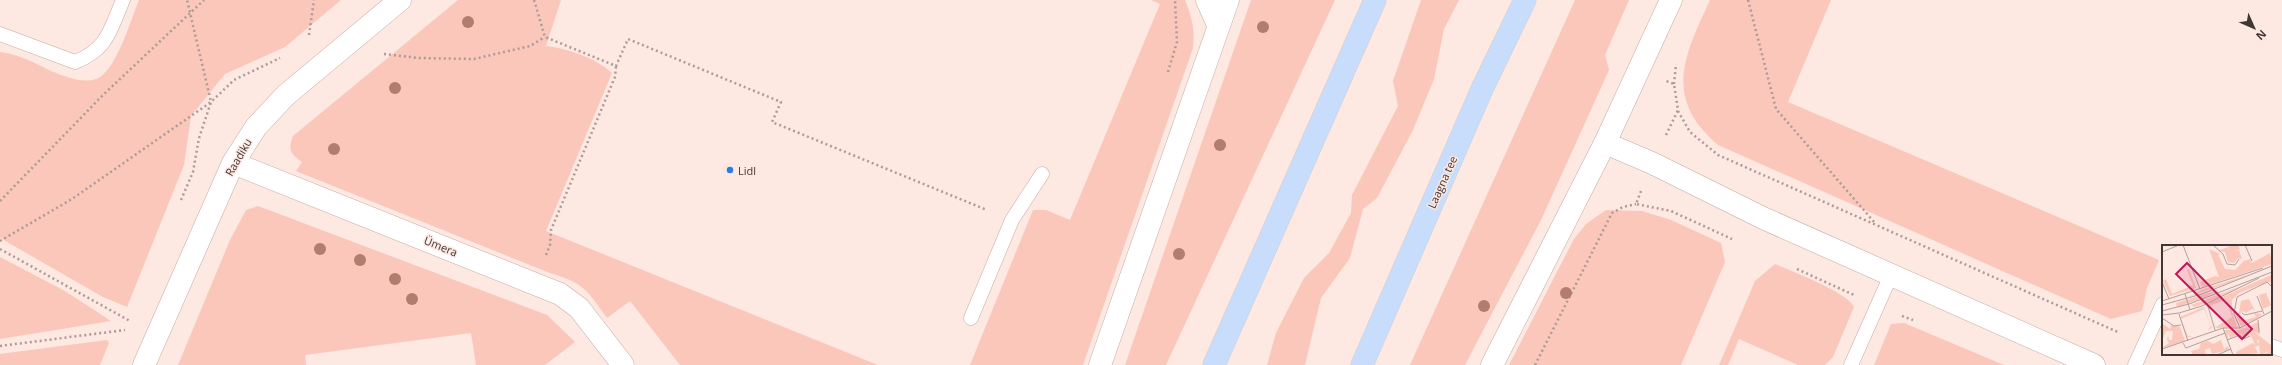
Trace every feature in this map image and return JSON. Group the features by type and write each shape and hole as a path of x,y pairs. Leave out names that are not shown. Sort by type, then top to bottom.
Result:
{"main road":[{"path":"1214,365 1375,0"},
{"name":"Laagna tee","path":"1362,365 1482,89 1526,0"}],"street":[{"name":"Raadiku","path":"144,365 233,162 256,127 286,95 400,0"},
{"path":"1207,0 1218,25"},
{"path":"1100,365 1228,0"},
{"path":"1492,365 1605,143 1671,0"},
{"path":"1605,143 1652,163 1763,218 2094,365"},
{"name":"Ümera","path":"233,162 560,294 579,308 623,365"}],"lane":[{"path":"0,34 76,62 91,56 104,44 123,0"},
{"path":"972,318 1012,220 1042,174"},
{"path":"1851,365 1891,275"},
{"path":"2136,365 2162,306"},
{"path":"2272,346 2282,350"}],"path":[{"path":"0,241 72,199 211,102 189,14 187,0"},
{"path":"0,201 103,95 204,0"},
{"path":"308,38 314,0"},
{"path":"534,0 545,37"},
{"path":"1748,0 1776,109 1877,225"},
{"path":"381,54 419,58 474,59 530,46 545,37"},
{"path":"545,37 616,66"},
{"path":"534,283 550,245 551,230 615,77 616,66 628,39 781,102 772,122 1012,220"},
{"path":"1678,110 1690,132 1718,155 2145,344"},
{"path":"1535,365 1612,213 1623,207 1636,204"},
{"path":"0,249 130,321"},
{"path":"0,346 126,330"}],"shaded area":[{"path":"139,0 341,0 285,47 225,74 191,116 184,165 127,307 103,297 0,238 0,52 20,57 73,79 85,81 96,79 110,66 116,56"},
{"path":"458,0 561,0 546,46 563,49 589,58 605,67 612,73 546,231 878,365 680,365 630,301 607,318 589,294 578,284 570,280 296,171 302,162 291,151 290,148 293,136"},
{"path":"1151,0 1185,0 1194,35 1193,48 1083,365 970,365 1033,210 1046,210 1070,220 1160,4"},
{"path":"1251,0 1335,0 1166,365 1125,365"},
{"path":"1421,0 1459,0 1444,29 1434,79 1413,130 1377,198 1363,209 1350,258 1321,298 1305,365 1267,365 1276,333 1304,278 1329,253 1351,213 1352,195 1398,106 1393,81"},
{"path":"1575,0 1629,0 1605,55 1609,70 1541,220 1465,365 1410,365"},
{"path":"1710,0 1831,0 1788,102 2159,260 2147,288 2142,311 2111,319 1718,145 1701,128 1690,110 1684,93 1684,76 1687,58"},
{"path":"258,206 547,315 575,342 545,365 476,365 471,333 305,355 306,365 178,365 230,240 246,210"},
{"path":"1606,210 1642,211 1671,220 1721,243 1725,262 1681,365 1509,365 1574,239 1586,224"},
{"path":"0,257 65,291 111,321 0,339"},
{"path":"1775,264 1831,289 1849,301 1854,307 1833,357 1825,365 1798,365 1739,339 1728,365 1719,365 1755,281"},
{"path":"1904,323 2004,365 1874,365 1891,324"},
{"path":"107,340 109,343 100,365 0,365 0,354"}],"place":[{"name":"Lidl","path":"730,170"}]}
